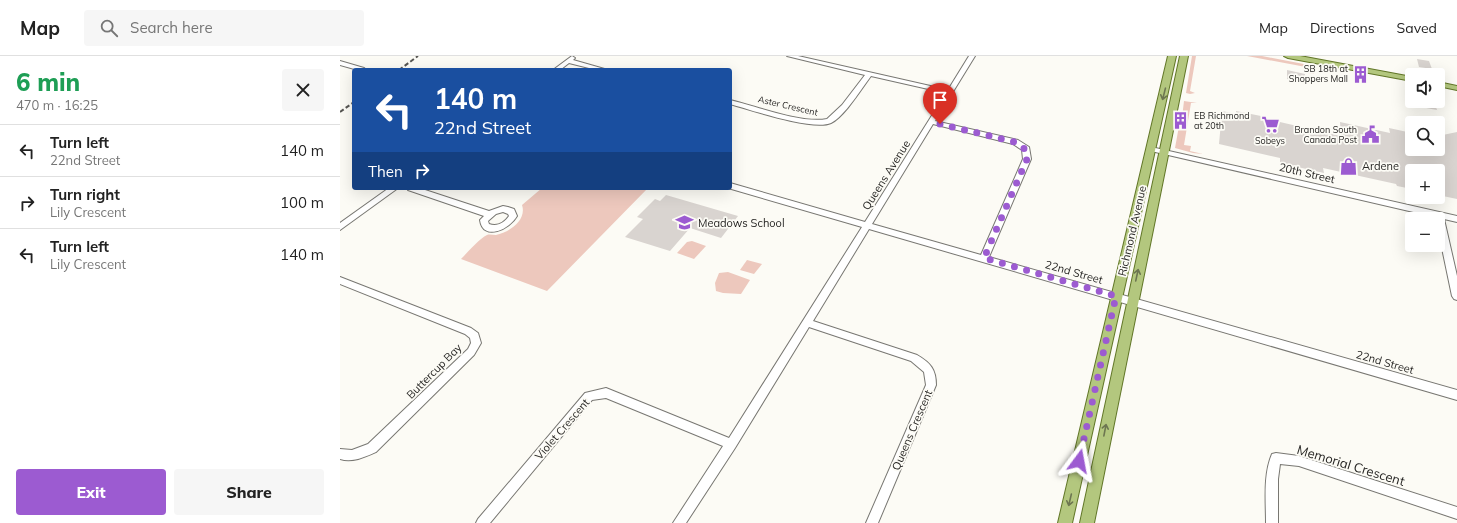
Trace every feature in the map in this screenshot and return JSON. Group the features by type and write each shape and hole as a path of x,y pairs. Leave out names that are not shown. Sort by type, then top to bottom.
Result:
{"main road":[{"name":"Richmond Avenue","path":"1065,523 1172,56"},
{"path":"1288,56 1405,78"},
{"path":"1318,56 1405,72"},
{"name":"Richmond Avenue","path":"1087,523 1163,152 1184,58"},
{"path":"1445,79 1457,81"},
{"path":"1445,85 1457,88"}],"street":[{"path":"559,68 574,56"},
{"path":"790,56 950,92"},
{"name":"Queens Avenue","path":"868,225 972,56"},
{"path":"568,61 597,68"},
{"path":"340,63 356,68"},
{"name":"Aster Crescent","path":"732,103 804,121 818,123 828,122 838,113 869,74"},
{"path":"932,122 1015,142 1026,150 1027,159 984,258"},
{"name":"20th Street","path":"1151,149 1426,212"},
{"name":"22nd Street","path":"732,187 1457,395"},
{"path":"340,227 391,190"},
{"path":"417,190 488,214"},
{"name":"20th Street","path":"1445,216 1457,219"},
{"path":"679,523 732,444 868,225"},
{"path":"1445,236 1453,263 1457,296"},
{"name":"Buttercup Bay","path":"340,280 468,331 475,336 476,342 471,352 372,448 360,453 340,454"},
{"name":"Queens Crescent","path":"807,323 914,358 926,365 931,375 931,385 872,523"},
{"name":"Violet Crescent","path":"482,523 589,396 606,393 732,444"},
{"name":"Memorial Crescent","path":"1272,523 1272,479 1276,458 1299,460 1457,513"}],"shaded area":[{"path":"1192,56 1196,56 1190,91 1195,93 1190,94 1186,93"},
{"path":"1247,56 1262,56 1309,65 1313,67 1314,74 1308,73 1306,67"},
{"path":"1184,101 1197,103 1191,103 1184,145 1191,146 1190,151 1203,154 1175,148 1179,126 1181,126"},
{"path":"540,190 646,190 547,291 461,259 484,237 488,235 496,235 512,228 522,216 522,205"},
{"path":"692,241 706,246 694,259 677,253 687,242"},
{"path":"747,260 762,264 754,274 740,270"},
{"path":"728,272 750,280 741,294 716,291 715,283 719,273"}],"building":[{"path":"1417,59 1429,61 1432,68 1426,68 1419,67"},
{"path":"1287,70 1305,74 1305,82 1287,79"},
{"path":"1426,108 1436,108 1437,110"},
{"path":"1222,111 1236,114 1236,111 1261,116 1262,118 1341,136 1340,122 1390,133 1389,128 1405,131 1405,156 1445,156 1445,135 1457,132 1457,199 1445,196 1445,164 1405,164 1405,188 1397,186 1396,184 1323,168 1324,173 1280,163 1280,158 1219,144"},
{"name":"Meadows School","path":"666,195 738,216 721,238 690,228 670,251 625,237 643,219 637,217 655,199 660,201"}],"railway":[{"path":"402,68 418,56"},
{"path":"340,112 352,103"}],"place":[{"name":"SB 18th at Shoppers Mall","path":"1361,74"},
{"name":"EB Richmond at 20th","path":"1181,121"},
{"name":"Sobeys","path":"1270,124"},
{"name":"Brandon South Canada Post","path":"1370,135"},
{"name":"Ardene","path":"1349,166"},
{"name":"Meadows School","path":"685,223"}],"route":[{"path":"940,124 1015,142 1026,150 1027,159 984,258 1116,296 1079,461"}]}
